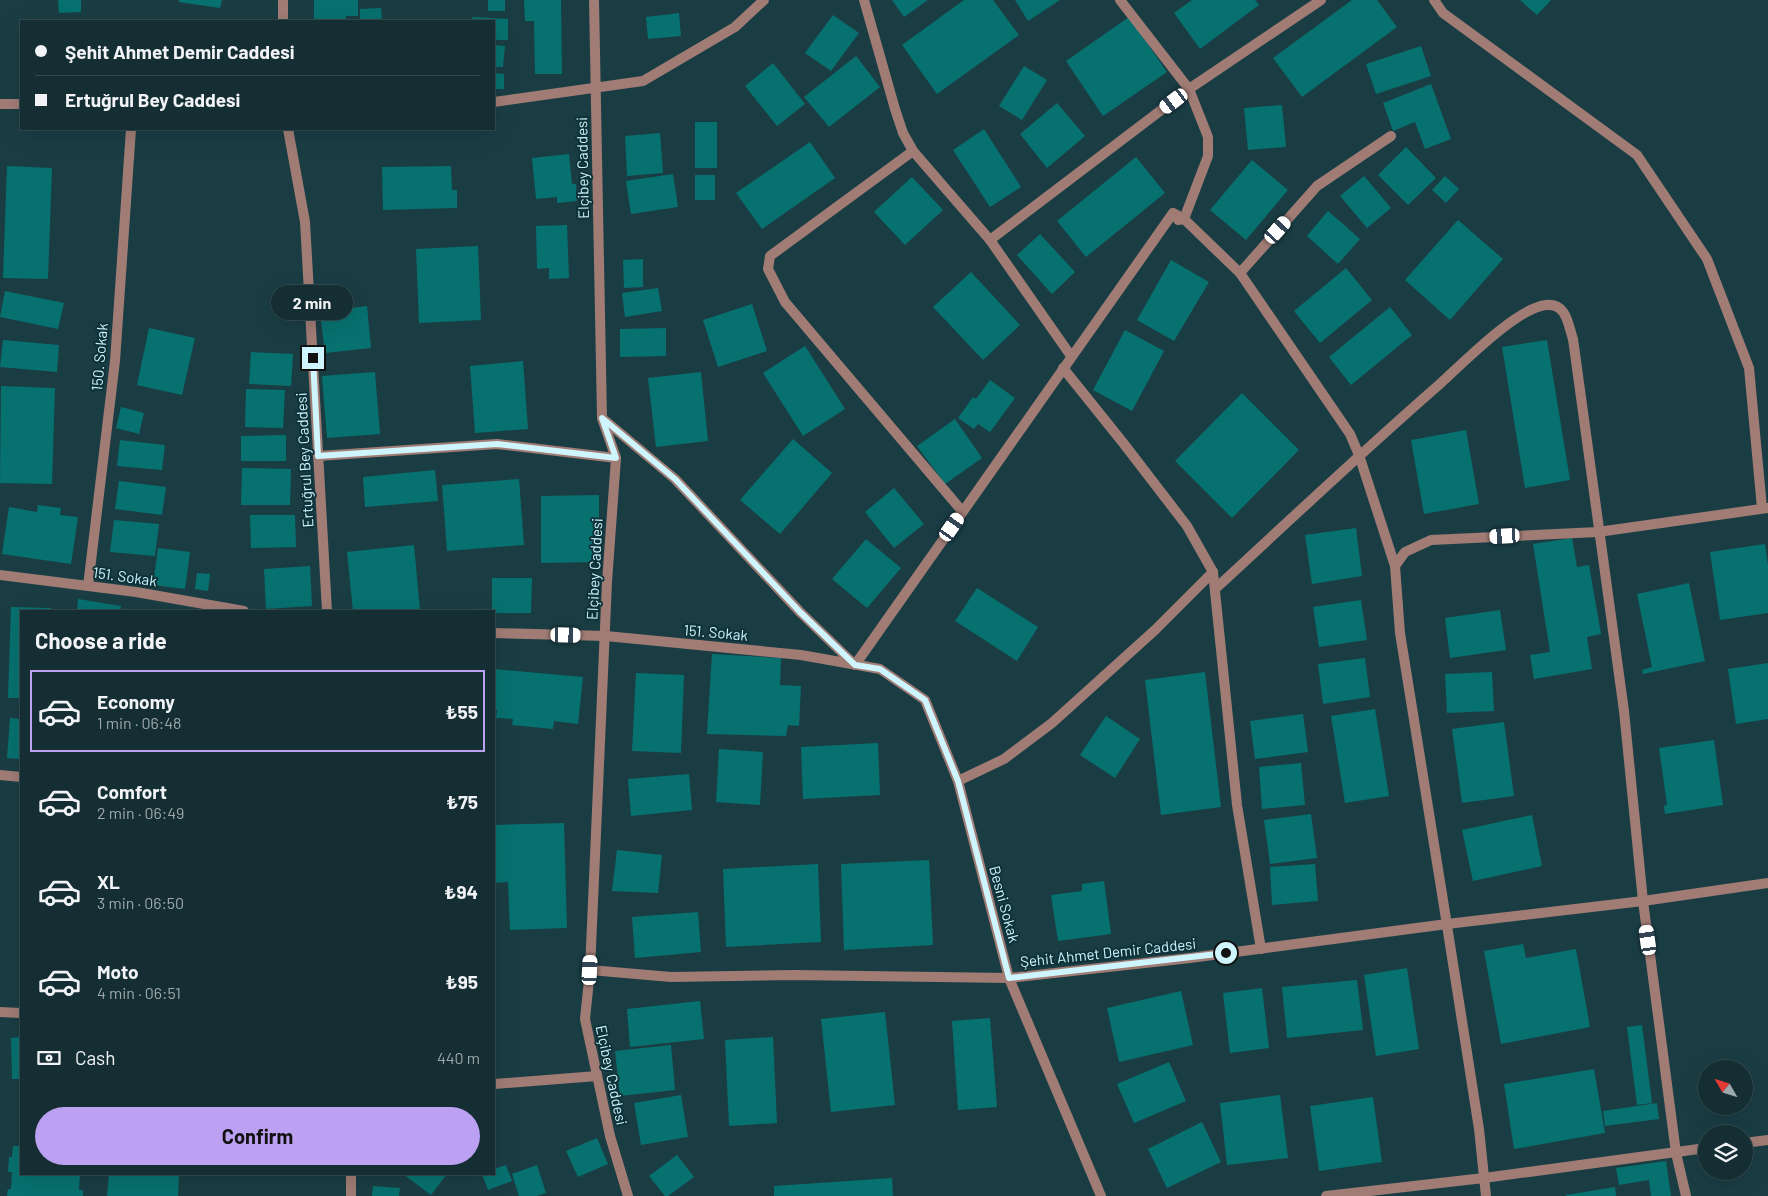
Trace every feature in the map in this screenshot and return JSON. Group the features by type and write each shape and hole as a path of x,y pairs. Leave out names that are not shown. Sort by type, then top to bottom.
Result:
{"street":[{"path":"283,0 283,20"},
{"name":"Elçibey Caddesi","path":"594,0 602,418 616,458 607,582 590,970 585,1019 610,1136 628,1196"},
{"path":"495,102 643,81 735,27 764,0"},
{"path":"864,0 895,109 903,133 913,151 990,240 1072,356"},
{"path":"1120,0 1189,89 1208,137 1208,156 1184,219"},
{"path":"990,240 1189,89 1321,0"},
{"path":"1395,566 1405,552 1431,540 1598,532 1765,508 1750,368 1707,259 1637,155 1443,13 1434,0"},
{"path":"0,104 20,104"},
{"name":"150. Sokak","path":"88,586 115,361 131,130"},
{"name":"Ertuğrul Bey Caddesi","path":"288,130 305,222 327,610"},
{"path":"1240,273 1317,186 1391,136"},
{"path":"913,151 770,256 768,269 785,302 962,511"},
{"path":"602,418 675,479 800,612 855,665 1173,213 1184,219 1240,273 1350,434 1359,455 1395,566 1400,633 1479,1129 1486,1196"},
{"path":"1215,589 1359,455 1504,327 1532,309 1547,305 1557,306 1564,311 1573,340 1624,711 1643,901 1676,1153 1686,1196"},
{"path":"1063,368 1187,526 1213,572 1237,805 1261,949"},
{"path":"318,456 497,444 616,458"},
{"path":"958,781 1004,759 1052,723 1155,630 1213,572"},
{"name":"151. Sokak","path":"0,575 136,592 238,610"},
{"name":"151. Sokak","path":"495,633 606,636 801,655 880,669 925,700"},
{"name":"Besni Sokak","path":"925,700 958,781 1009,978 1101,1196"},
{"path":"0,775 20,777"},
{"name":"Şehit Ahmet Demir Caddesi","path":"590,970 671,977 794,975 1009,978 1261,949 1447,924 1643,901 1768,883"},
{"path":"0,1012 20,1013"},
{"path":"495,1084 597,1076"},
{"path":"1753,1142 1768,1140"},
{"path":"1326,1196 1484,1178 1698,1149"},
{"path":"350,1196 351,1175"}],"building":[{"path":"58,0 81,0 81,12 59,13"},
{"path":"179,0 222,0 220,8 179,2"},
{"path":"314,0 358,0 358,16 346,16 346,20 314,20"},
{"path":"488,0 505,0 505,11 488,11"},
{"path":"524,0 561,0 562,74 535,74 534,21 525,21"},
{"path":"892,0 928,0 904,17"},
{"path":"964,0 993,0 1019,35 937,94 902,45"},
{"path":"1015,0 1060,0 1028,21"},
{"path":"1192,0 1255,0 1259,5 1200,49 1174,13"},
{"path":"1352,0 1377,0 1397,27 1302,97 1273,58"},
{"path":"1520,0 1551,0 1537,15"},
{"path":"381,8 382,20 360,20 360,9"},
{"path":"679,13 681,36 648,39 646,17"},
{"path":"833,15 859,33 831,71 805,53"},
{"path":"472,17 508,19 508,40 495,40 495,20 472,20"},
{"path":"1129,17 1167,72 1103,116 1066,61"},
{"path":"495,45 505,46 503,67 495,67"},
{"path":"1421,46 1431,76 1376,94 1366,64"},
{"path":"856,56 880,87 829,127 804,97"},
{"path":"773,63 805,104 777,126 745,86"},
{"path":"1024,66 1047,80 1022,120 999,106"},
{"path":"495,73 504,74 504,89 495,89"},
{"path":"1431,84 1451,139 1425,149 1415,122 1393,131 1383,103"},
{"path":"1057,103 1085,136 1047,168 1020,134"},
{"path":"1282,105 1286,147 1248,150 1244,108"},
{"path":"695,122 717,122 717,168 695,168"},
{"path":"984,129 1021,187 990,207 953,150"},
{"path":"660,133 663,173 627,176 625,136"},
{"path":"810,142 835,178 762,229 736,193"},
{"path":"1406,147 1436,178 1408,205 1378,175"},
{"path":"569,154 572,184 576,184 577,201 557,203 557,197 536,199 532,158"},
{"path":"1136,157 1165,193 1086,257 1057,221"},
{"path":"1252,160 1288,190 1246,240 1210,210"},
{"path":"7,166 52,168 48,279 3,278"},
{"path":"451,166 452,190 457,190 457,208 383,210 382,167"},
{"path":"673,174 678,207 631,214 626,181"},
{"path":"695,175 715,175 715,200 695,200"},
{"path":"1364,176 1391,208 1367,228 1340,196"},
{"path":"1445,176 1459,189 1446,203 1432,190"},
{"path":"912,177 943,210 905,245 874,212"},
{"path":"1328,211 1360,239 1338,264 1307,236"},
{"path":"1458,220 1503,259 1450,320 1405,280"},
{"path":"567,225 569,278 549,279 549,268 537,269 536,226"},
{"path":"1040,234 1075,272 1052,294 1017,255"},
{"path":"478,246 481,320 419,323 416,249"},
{"path":"643,259 643,287 624,288 623,260"},
{"path":"1171,260 1209,282 1174,341 1137,320"},
{"path":"1346,268 1372,300 1320,343 1294,311"},
{"path":"971,272 1020,325 983,360 933,307"},
{"path":"658,288 662,311 625,317 622,293"},
{"path":"5,291 64,303 58,329 0,317"},
{"path":"752,304 767,351 718,367 703,320"},
{"path":"367,306 371,348 325,353 320,312"},
{"path":"1390,307 1412,335 1351,385 1329,357"},
{"path":"149,328 195,338 182,395 137,385"},
{"path":"666,328 666,356 620,357 620,329"},
{"path":"1125,330 1164,351 1132,411 1093,390"},
{"path":"3,340 59,345 57,372 0,367"},
{"path":"1547,340 1570,480 1525,488 1502,347"},
{"path":"805,346 845,409 803,436 763,373"},
{"path":"251,352 293,354 291,386 249,384"},
{"path":"523,361 528,429 475,433 470,366"},
{"path":"375,372 380,434 327,438 322,376"},
{"path":"701,372 708,441 656,447 648,378"},
{"path":"990,380 1015,398 990,432 978,424 974,429 958,418 973,397 976,399"},
{"path":"1,386 55,388 52,484 0,483"},
{"path":"246,389 285,390 283,428 245,427"},
{"path":"1242,393 1299,450 1232,518 1175,461"},
{"path":"121,407 144,413 139,434 116,428"},
{"path":"955,419 982,458 945,484 917,446"},
{"path":"1466,430 1479,504 1424,514 1411,440"},
{"path":"286,435 286,461 241,461 241,436"},
{"path":"793,439 832,473 780,534 740,500"},
{"path":"120,440 165,445 162,470 117,466"},
{"path":"242,468 291,469 290,505 241,505"},
{"path":"435,470 438,501 365,507 363,477"},
{"path":"519,479 524,545 447,551 442,485"},
{"path":"119,481 166,487 162,515 115,509"},
{"path":"894,488 924,524 894,548 865,512"},
{"path":"599,495 599,562 541,563 541,496"},
{"path":"38,505 61,508 60,515 78,517 71,564 2,554 9,507 37,512"},
{"path":"250,515 295,515 296,547 251,548"},
{"path":"114,520 159,524 155,556 110,552"},
{"path":"1356,528 1362,576 1312,584 1305,535"},
{"path":"1572,538 1577,567 1589,565 1601,634 1587,637 1592,669 1534,679 1530,655 1550,652 1533,544"},
{"path":"866,539 901,568 867,608 832,579"},
{"path":"1765,544 1768,565 1768,613 1720,620 1710,552"},
{"path":"414,545 420,610 353,610 347,552"},
{"path":"158,548 190,552 185,589 153,585"},
{"path":"310,566 312,606 266,609 264,569"},
{"path":"197,573 210,574 208,591 195,589"},
{"path":"492,578 532,578 531,613 495,613 495,610 492,610"},
{"path":"1689,583 1705,661 1643,674 1642,670 1652,667 1637,594"},
{"path":"977,588 1038,627 1017,661 955,621"},
{"path":"78,599 121,606 120,610 77,610"},
{"path":"1361,600 1367,640 1319,647 1313,607"},
{"path":"11,607 51,608 51,610 20,610 20,698 8,698"},
{"path":"1500,610 1506,650 1450,658 1445,618"},
{"path":"712,654 781,658 780,685 801,686 799,726 788,725 786,736 707,734"},
{"path":"1365,658 1370,697 1323,704 1318,664"},
{"path":"1768,663 1768,719 1736,724 1728,669"},
{"path":"495,669 583,677 578,724 554,721 553,729 512,725 513,719 496,718 497,710 495,710"},
{"path":"1205,672 1221,807 1161,815 1145,680"},
{"path":"1492,672 1494,711 1447,713 1445,674"},
{"path":"636,673 684,675 681,753 632,751"},
{"path":"1375,709 1389,796 1345,803 1331,716"},
{"path":"1303,714 1308,752 1255,759 1250,721"},
{"path":"1106,716 1140,739 1115,778 1080,755"},
{"path":"10,718 20,719 20,759 7,758"},
{"path":"1504,722 1514,796 1462,803 1452,729"},
{"path":"1714,740 1723,805 1665,814 1664,806 1667,805 1659,748"},
{"path":"878,743 880,795 803,799 801,747"},
{"path":"719,749 763,752 760,805 716,802"},
{"path":"1301,763 1305,805 1262,809 1259,767"},
{"path":"689,774 692,810 631,816 628,779"},
{"path":"1311,814 1317,858 1270,864 1264,820"},
{"path":"1532,815 1542,866 1473,881 1462,830"},
{"path":"564,823 567,928 510,930 508,882 495,883 495,825"},
{"path":"617,850 662,855 658,893 612,891"},
{"path":"929,860 933,945 844,950 841,864"},
{"path":"818,864 821,942 726,947 723,869"},
{"path":"1315,864 1318,901 1272,905 1270,867"},
{"path":"1104,881 1111,934 1058,941 1051,895 1082,891 1082,884"},
{"path":"698,912 701,952 635,958 632,917"},
{"path":"1523,944 1526,958 1576,949 1590,1027 1501,1044 1484,951"},
{"path":"1407,968 1419,1049 1376,1056 1364,975"},
{"path":"1357,980 1363,1030 1287,1038 1282,987"},
{"path":"1262,988 1269,1048 1230,1053 1223,993"},
{"path":"1181,991 1193,1045 1119,1062 1107,1008"},
{"path":"700,1001 704,1039 630,1047 627,1009"},
{"path":"885,1012 895,1105 831,1112 821,1019"},
{"path":"990,1018 997,1107 958,1110 952,1021"},
{"path":"1642,1025 1652,1103 1637,1105 1627,1027"},
{"path":"20,1037 20,1079 12,1079 11,1038"},
{"path":"773,1037 777,1123 729,1126 725,1040"},
{"path":"671,1045 675,1090 620,1096 615,1051"},
{"path":"1169,1062 1186,1101 1134,1123 1117,1084"},
{"path":"1594,1069 1605,1133 1514,1149 1504,1084"},
{"path":"681,1095 688,1137 641,1145 634,1103"},
{"path":"1280,1095 1288,1158 1227,1165 1220,1103"},
{"path":"1373,1097 1382,1162 1319,1171 1310,1106"},
{"path":"1657,1103 1659,1119 1605,1126 1603,1111"},
{"path":"1202,1122 1221,1162 1167,1188 1148,1149"},
{"path":"597,1138 608,1164 578,1177 566,1151"},
{"path":"13,1146 20,1146 20,1175 80,1175 79,1190 83,1190 83,1196 7,1196 8,1189 11,1189 12,1172 8,1172 9,1157 12,1157"},
{"path":"677,1155 694,1177 668,1196 665,1196 649,1176"},
{"path":"1666,1161 1671,1196 1651,1196 1649,1180 1619,1185 1616,1168"},
{"path":"506,1165 512,1181 488,1190 482,1175 495,1175 495,1169"},
{"path":"537,1165 546,1193 536,1196 519,1196 512,1174"},
{"path":"109,1175 179,1175 178,1196 107,1196"},
{"path":"404,1175 446,1175 431,1195"},
{"path":"892,1178 893,1196 774,1196 774,1186"},
{"path":"373,1186 400,1188 399,1196 372,1196"},
{"path":"1615,1187 1616,1196 1566,1196 1566,1195"}],"route":[{"path":"313,358 318,456 497,444 616,458 602,418 675,479 800,612 855,665 880,669 925,700 958,781 1009,978 1226,953"}]}
